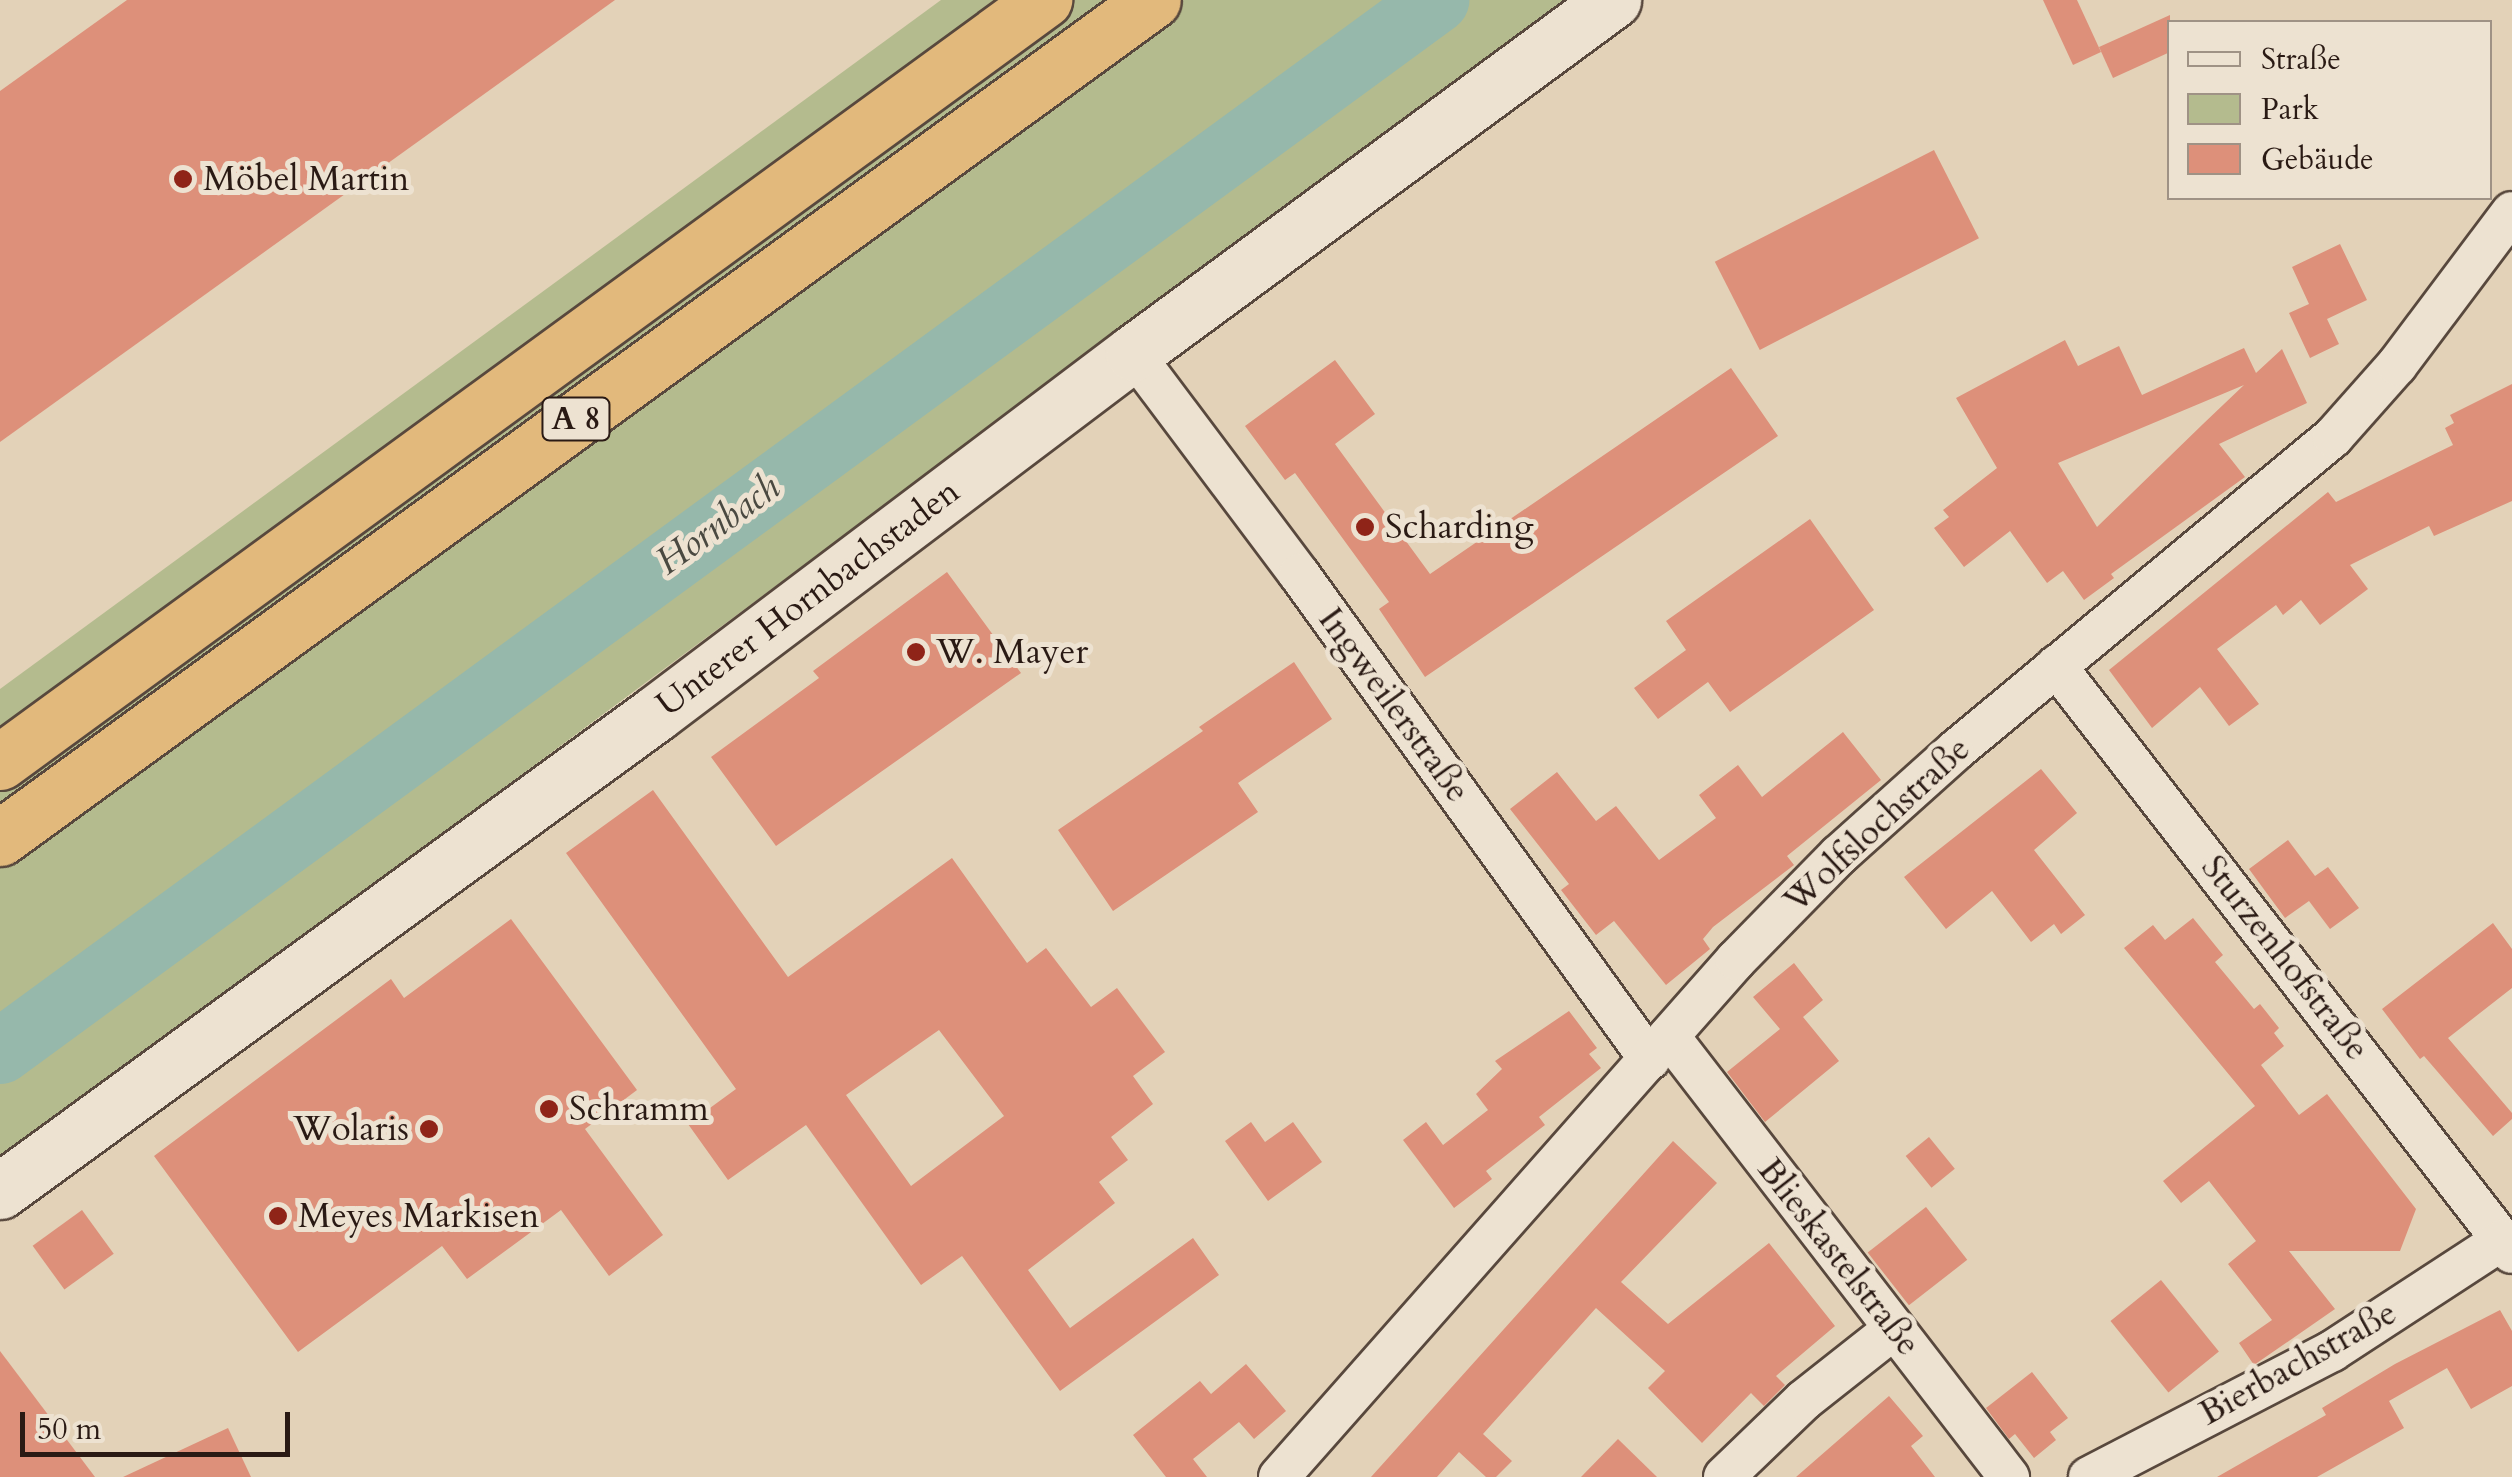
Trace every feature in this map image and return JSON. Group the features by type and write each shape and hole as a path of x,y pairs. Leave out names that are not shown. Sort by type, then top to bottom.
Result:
{"highway":[{"name":"A 8","path":"0,762 1044,0"},
{"name":"A 8","path":"0,838 1153,0"}],"street":[{"name":"Unterer Hornbachstaden","path":"0,1191 654,714 1133,354 1614,0"},
{"name":"Wolfslochstraße","path":"1279,1477 1736,960 1839,855 2056,666 2333,437 2397,366 2512,212"},
{"name":"Ingweilerstraße","path":"1133,354 1660,1048"},
{"name":"Sturzenhofstraße","path":"2056,666 2507,1247"},
{"name":"Blieskastelstraße","path":"1660,1048 1894,1329 2008,1477"},
{"name":"Bierbachstraße","path":"2089,1477 2332,1351 2507,1247"},
{"path":"1724,1477 1804,1400 1894,1329"}],"green space":[{"path":"941,0 1565,0 0,1162 0,689"}],"building":[{"name":"Möbel Martin","path":"127,0 615,0 0,442 0,91"},
{"path":"2043,0 2077,0 2101,52 2073,65"},
{"path":"2170,15 2167,53 2113,78 2099,47"},
{"path":"1934,150 1979,238 1760,350 1715,262"},
{"path":"2340,244 2367,300 2327,319 2339,344 2310,358 2289,313 2309,304 2292,267"},
{"path":"2065,340 2078,366 2119,346 2142,395 2244,348 2256,373 2282,349 2307,403 2219,444 2245,477 2111,574 2114,578 2084,600 2063,571 2047,583 2010,531 1964,567 1934,528 1949,517 1943,510 1997,468 1956,398","holes":["2244,385 2097,527 2058,463"]},
{"path":"1335,360 1375,414 1335,444 1430,574 1731,368 1778,436 1425,677 1379,609 1389,602 1295,473 1285,480 1245,426"},
{"path":"2512,384 2512,501 2434,536 2429,526 2350,565 2368,589 2320,625 2301,600 2283,615 2276,605 2217,649 2259,704 2229,726 2200,687 2152,728 2109,670 2328,492 2336,502 2453,445 2445,428 2454,423 2450,415"},
{"path":"1810,519 1874,610 1730,712 1708,682 1658,719 1634,688 1686,650 1666,621"},
{"path":"947,572 1021,673 776,846 711,757 819,678 813,671"},
{"path":"1294,662 1332,719 1238,783 1258,812 1113,911 1058,830 1203,731 1199,727"},
{"path":"1843,732 1881,780 1787,856 1794,865 1713,927 1703,939 1710,949 1666,985 1614,921 1596,935 1561,890 1569,884 1510,809 1557,772 1596,821 1616,806 1659,860 1716,818 1699,795 1738,765 1762,797"},
{"path":"2041,769 2077,813 2034,850 2085,915 2061,934 2054,924 2031,942 1992,891 1946,929 1904,877"},
{"path":"653,790 788,977 952,858 1027,963 1046,948 1091,1007 1117,988 1165,1052 1133,1076 1153,1104 1111,1137 1128,1160 1099,1182 1115,1203 1028,1270 1070,1328 1193,1238 1219,1275 1060,1391 962,1256 921,1285 806,1125 728,1180 688,1124 736,1089 566,853","holes":["939,1030 1004,1116 911,1186 846,1095"]},
{"path":"2288,840 2315,876 2328,867 2359,908 2330,929 2309,901 2285,918 2249,869"},
{"path":"2193,918 2223,955 2215,962 2254,1009 2260,1004 2279,1028 2274,1033 2284,1046 2261,1065 2299,1115 2327,1094 2416,1209 2400,1251 2289,1251 2335,1309 2254,1365 2239,1343 2272,1320 2228,1264 2256,1241 2209,1181 2181,1203 2163,1181 2255,1106 2124,948 2153,925 2165,940"},
{"path":"511,919 637,1090 585,1129 663,1235 609,1276 561,1210 467,1279 442,1246 298,1352 154,1156 391,979 404,998"},
{"path":"2493,923 2512,949 2512,988 2448,1038 2512,1113 2512,1119 2493,1136 2424,1056 2420,1059 2382,1009"},
{"path":"1794,963 1823,1000 1803,1017 1839,1061 1765,1122 1727,1072 1780,1029 1753,997"},
{"path":"1569,1011 1597,1048 1589,1054 1601,1068 1539,1117 1545,1125 1486,1171 1492,1179 1454,1208 1403,1140 1426,1122 1443,1145 1488,1110 1476,1094 1502,1069 1495,1061"},
{"path":"1251,1122 1265,1142 1293,1122 1322,1162 1268,1201 1225,1141"},
{"path":"1929,1137 1955,1169 1931,1188 1906,1156"},
{"path":"1673,1141 1717,1183 1621,1282 1668,1324 1769,1243 1835,1326 1776,1376 1785,1385 1764,1406 1751,1393 1702,1443 1648,1388 1665,1371 1596,1308 1483,1434 1512,1461 1496,1477 1486,1477 1459,1452 1437,1477 1371,1477"},
{"path":"1926,1207 1967,1260 1909,1305 1868,1253"},
{"path":"82,1210 114,1254 64,1290 33,1246"},
{"path":"2161,1280 2219,1351 2168,1392 2110,1321"},
{"path":"2500,1310 2512,1331 2512,1386 2471,1409 2447,1368 2389,1401 2404,1428 2317,1477 2217,1477 2326,1415 2322,1408 2395,1364"},
{"path":"0,1351 95,1477 0,1477"},
{"path":"1246,1364 1286,1411 1254,1439 1239,1422 1193,1459 1207,1477 1166,1477 1133,1435 1200,1381 1211,1394"},
{"path":"2032,1372 2068,1418 2050,1432 2056,1440 2034,1458 2015,1434 2009,1439 1986,1408"},
{"path":"1889,1396 1923,1436 1911,1446 1935,1477 1796,1477"},
{"path":"228,1428 251,1477 123,1477"},
{"path":"1618,1439 1657,1477 1581,1477"}],"waterway":[{"name":"Hornbach","path":"0,1051 1436,0"}],"place":[{"name":"Möbel Martin","path":"183,179"},
{"name":"Scharding","path":"1365,527"},
{"name":"W. Mayer","path":"916,652"},
{"name":"Schramm","path":"549,1109"},
{"name":"Wolaris","path":"429,1129"},
{"name":"Meyes Markisen","path":"278,1216"}]}
